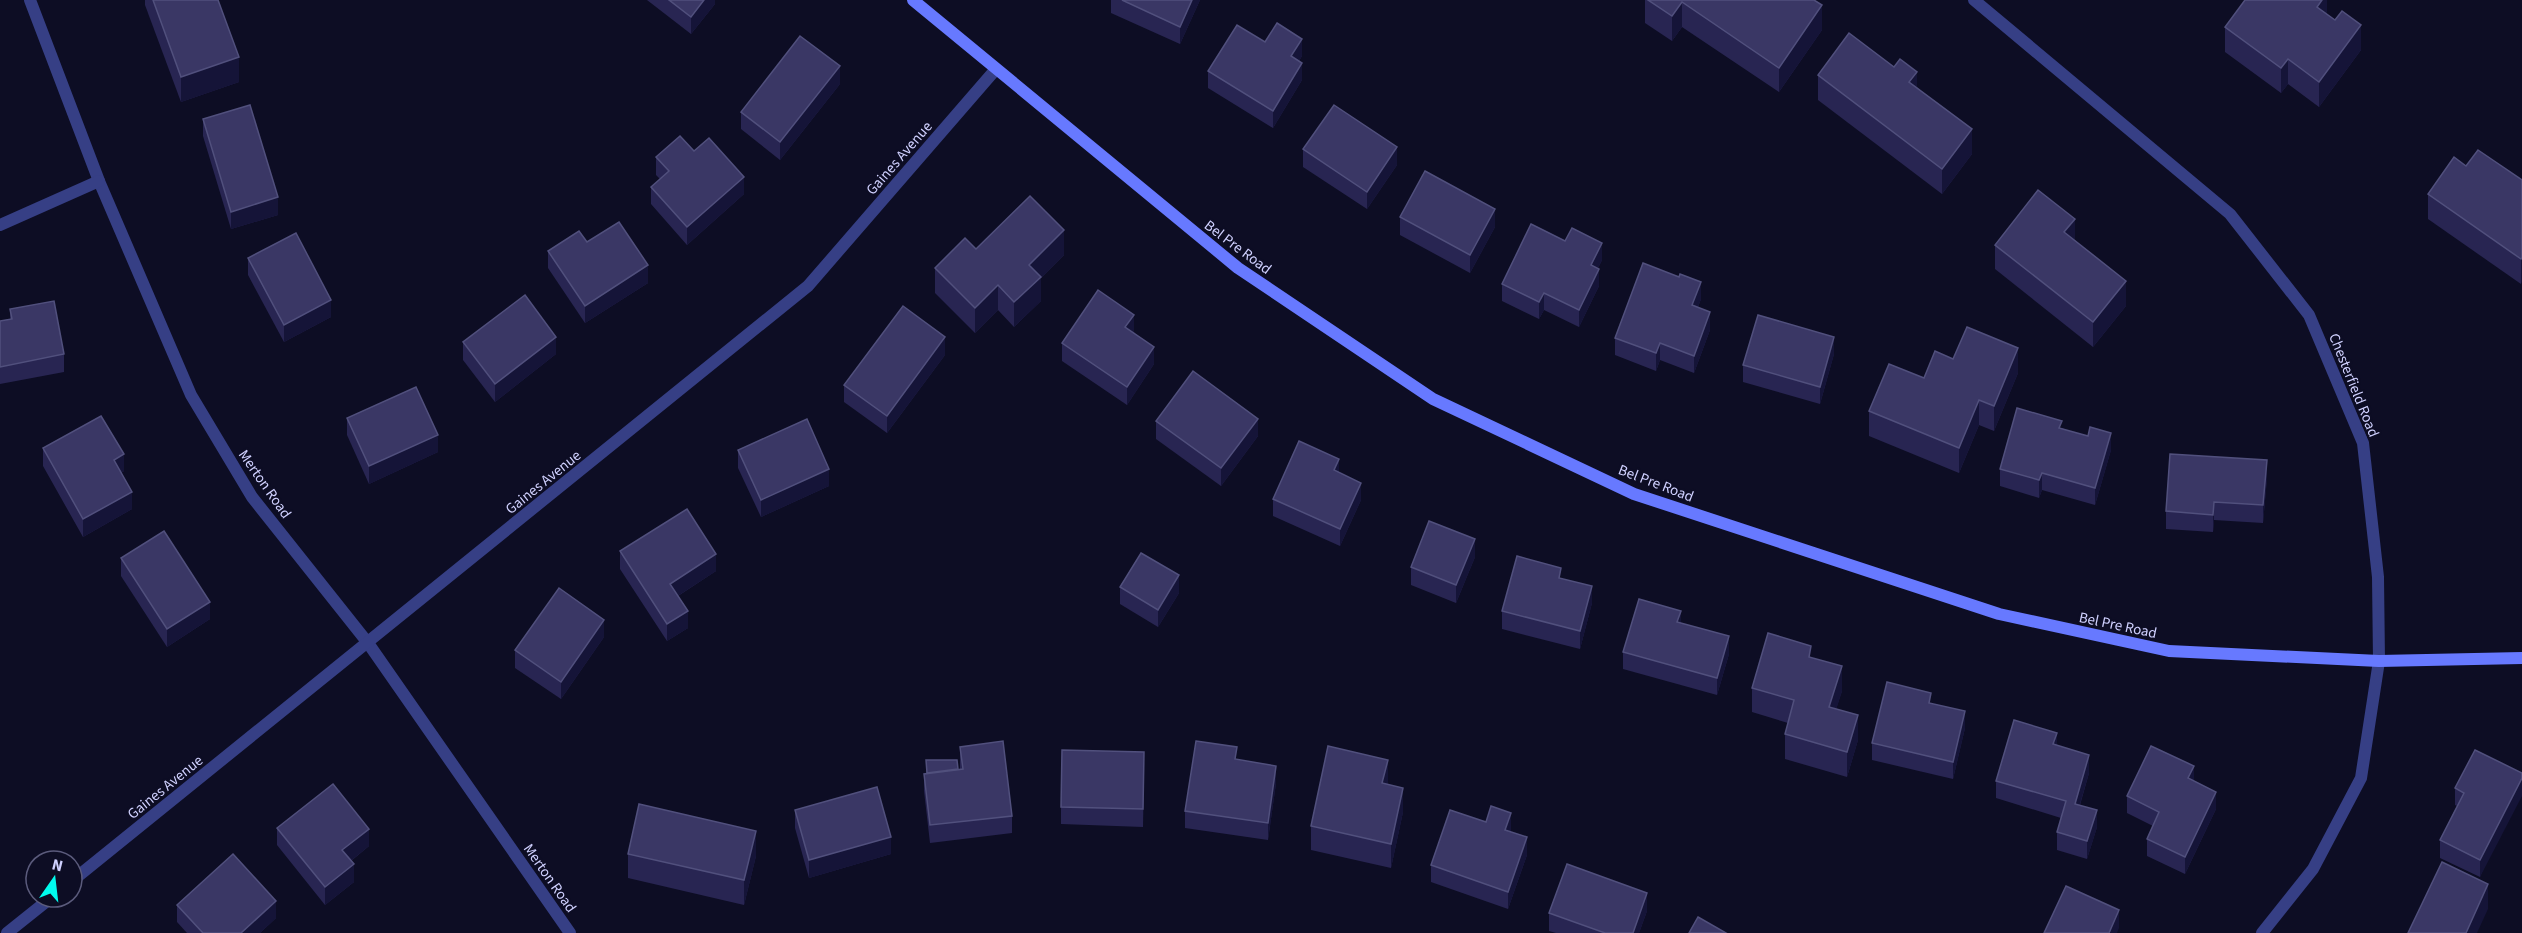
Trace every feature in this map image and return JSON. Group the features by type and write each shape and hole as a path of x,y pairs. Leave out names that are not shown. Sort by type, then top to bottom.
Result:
{"main road":[{"name":"Bel Pre Road","path":"913,0 1238,268 1424,392 1634,494 1999,614 2169,651 2379,661 2522,658"}],"street":[{"name":"Merton Road","path":"30,0 99,181 191,395 252,496 368,643 570,933"},
{"name":"Chesterfield Road","path":"1974,0 2230,214 2309,315 2363,443 2378,577 2379,661 2361,778 2313,869 2262,933"},
{"name":"Gaines Avenue","path":"84,871 808,286 996,69"},
{"path":"0,225 99,181"},
{"path":"7,933 37,909"}],"building":[{"path":"153,0 218,0 239,57 181,77"},
{"path":"669,0 704,0 691,17"},
{"path":"1122,0 1192,0 1180,27"},
{"path":"1648,0 1814,0 1822,5 1779,68 1682,2 1672,16"},
{"path":"2245,0 2322,0 2317,7 2335,20 2342,11 2361,25 2319,82 2288,59 2281,68 2225,27"},
{"path":"1277,23 1302,39 1291,56 1302,63 1273,111 1208,71 1237,25 1265,42"},
{"path":"1849,33 1894,67 1900,59 1917,72 1909,82 1972,129 1942,169 1818,75"},
{"path":"800,36 840,66 780,142 741,112"},
{"path":"250,105 278,197 231,212 203,119"},
{"path":"1334,105 1397,147 1367,192 1303,149"},
{"path":"680,136 694,151 709,138 744,177 687,227 651,187 669,171 656,157"},
{"path":"2478,150 2522,180 2521,259 2428,194 2454,157 2466,166"},
{"path":"1425,171 1495,209 1470,255 1400,217"},
{"path":"2038,190 2075,219 2064,232 2126,281 2093,322 1995,245"},
{"path":"1030,196 1064,230 1029,265 1041,277 1014,302 998,285 975,308 935,268 965,238 976,249"},
{"path":"619,222 648,265 585,306 548,251 579,231 587,242"},
{"path":"1531,224 1565,241 1572,228 1602,243 1591,265 1599,269 1579,310 1544,293 1539,302 1502,284"},
{"path":"296,233 331,300 284,325 248,258"},
{"path":"1643,263 1679,277 1680,274 1701,282 1692,305 1710,312 1694,356 1660,343 1656,353 1615,338"},
{"path":"1098,290 1134,315 1125,327 1154,347 1127,387 1062,343"},
{"path":"525,295 556,337 495,384 463,342"},
{"path":"54,301 64,354 0,367 0,321 12,319 10,309"},
{"path":"903,306 945,337 887,416 844,385"},
{"path":"1758,315 1834,337 1820,387 1743,365"},
{"path":"1967,327 2018,348 1994,406 1979,400 1959,448 1869,411 1889,364 1924,378 1935,351 1953,359"},
{"path":"1193,371 1258,419 1221,468 1156,421"},
{"path":"416,387 438,435 369,466 347,418"},
{"path":"2017,408 2062,421 2059,428 2088,436 2090,427 2111,433 2095,488 2042,473 2039,480 2000,469"},
{"path":"101,416 124,454 114,460 132,492 83,519 43,448"},
{"path":"807,419 829,469 761,500 738,450"},
{"path":"1299,441 1339,459 1334,470 1361,483 1340,529 1273,499"},
{"path":"2170,454 2267,460 2263,505 2214,502 2213,515 2166,511"},
{"path":"687,509 716,554 670,584 688,611 667,624 620,551"},
{"path":"1429,521 1475,539 1456,585 1411,567"},
{"path":"164,531 210,602 167,629 121,558"},
{"path":"1141,553 1179,575 1158,610 1120,587"},
{"path":"1517,556 1561,568 1559,578 1592,586 1580,631 1502,611"},
{"path":"559,588 604,620 561,682 515,650"},
{"path":"1639,599 1681,611 1677,622 1729,636 1717,678 1623,652"},
{"path":"1768,633 1811,646 1809,657 1842,666 1829,707 1858,715 1847,752 1785,734 1794,700 1752,688"},
{"path":"1887,682 1931,693 1929,703 1965,711 1953,762 1872,743"},
{"path":"2014,720 2057,733 2053,744 2089,755 2075,804 2097,810 2087,841 2057,832 2066,801 1996,781"},
{"path":"1003,741 1012,816 930,825 924,774 963,769 960,747"},
{"path":"1196,741 1237,747 1235,759 1276,766 1268,823 1185,811"},
{"path":"1328,746 1388,760 1382,783 1403,788 1391,844 1311,826"},
{"path":"2151,746 2194,766 2188,778 2216,792 2185,857 2147,839 2159,812 2127,796"},
{"path":"1062,750 1144,752 1143,809 1061,807"},
{"path":"2475,750 2522,773 2522,778 2480,860 2440,840 2464,793 2455,788"},
{"path":"926,760 957,760 958,769 927,773"},
{"path":"333,784 369,829 342,850 354,864 325,887 277,828"},
{"path":"877,787 891,837 809,860 795,810"},
{"path":"639,804 756,831 744,880 628,854"},
{"path":"1491,806 1511,813 1505,830 1527,837 1508,892 1431,865 1450,810 1486,822"},
{"path":"233,854 276,901 241,933 203,933 177,905"},
{"path":"2442,862 2488,884 2466,933 2408,933"},
{"path":"1567,864 1647,893 1633,933 1605,933 1549,913"},
{"path":"2066,886 2119,910 2109,933 2044,933"},
{"path":"1698,917 1726,933 1689,933"}]}
